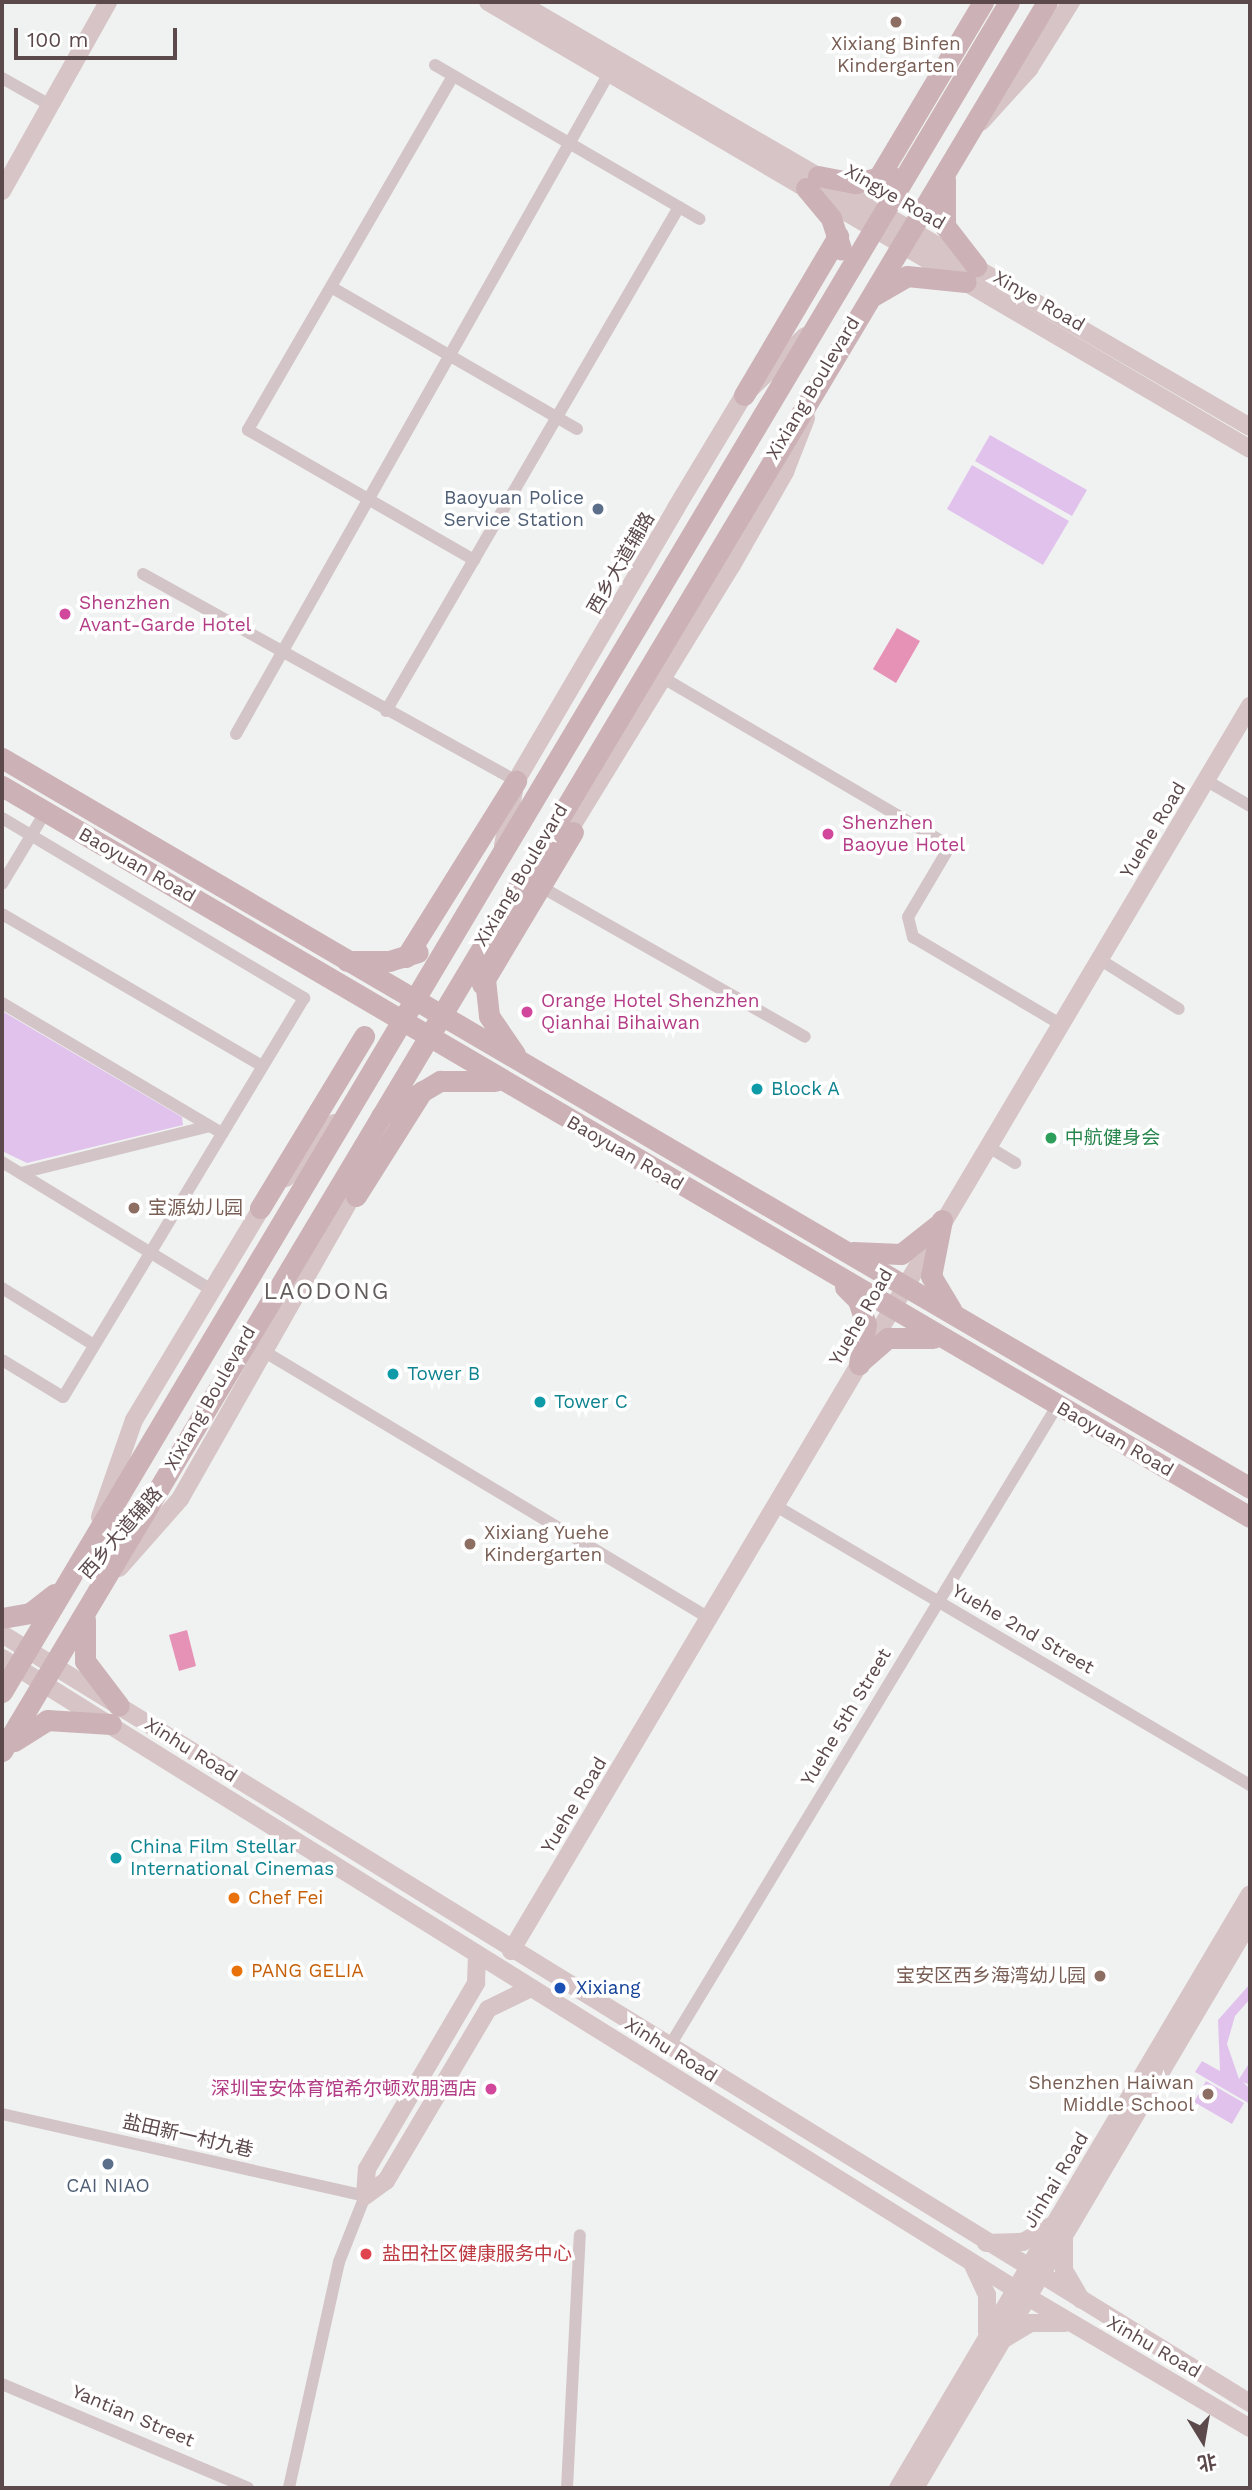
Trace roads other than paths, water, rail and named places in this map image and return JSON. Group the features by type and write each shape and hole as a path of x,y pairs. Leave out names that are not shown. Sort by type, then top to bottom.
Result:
{"main road":[{"path":"877,180 986,2"},
{"name":"Xixiang Boulevard","path":"2,1692 15,1658 92,1540 343,1112 924,148 1009,2"},
{"name":"Xixiang Boulevard","path":"2,1751 371,1124 1047,2"},
{"path":"832,299 841,271 838,236 812,182 877,180 924,148"},
{"path":"861,307 907,276 971,274 943,218 950,162"},
{"path":"744,395 838,236"},
{"name":"Baoyuan Road","path":"2,758 411,1000 1250,1488"},
{"path":"406,957 516,781"},
{"name":"Baoyuan Road","path":"2,786 889,1308 1250,1517"},
{"path":"482,984 573,832"},
{"path":"345,961 406,957 432,944 464,912"},
{"path":"494,922 482,984 497,1032 535,1072"},
{"path":"306,965 323,962 319,945"},
{"path":"343,1112 364,1036 348,990"},
{"path":"260,1208 364,1036"},
{"path":"371,1124 423,1088 478,1077 524,1093"},
{"path":"356,1196 423,1088"},
{"path":"832,1246 901,1254 942,1220"},
{"path":"942,1220 931,1276 942,1298 975,1327"},
{"path":"813,1263 863,1310 867,1334 859,1364"},
{"path":"859,1364 878,1343 900,1335 951,1344"},
{"path":"2,1618 41,1606 66,1583"},
{"path":"2,1751 47,1720 115,1715 85,1661 90,1604"}],"street":[{"path":"2,191 108,2"},
{"path":"488,2 879,222"},
{"name":"Xingye Road","path":"518,2 812,182"},
{"path":"958,87 986,2"},
{"path":"964,140 1029,69 1071,2"},
{"path":"435,65 700,219"},
{"path":"236,734 610,73"},
{"path":"453,76 248,430 474,560"},
{"path":"2,78 50,106"},
{"path":"386,711 679,207"},
{"name":"Xingye Road","path":"879,222 905,237"},
{"name":"Xinye Road","path":"905,237 971,274 1250,449"},
{"path":"971,274 1250,427"},
{"path":"331,287 577,429"},
{"name":"西乡大道辅路","path":"502,848 516,781 744,395 818,324"},
{"path":"805,1037 521,874 573,832 785,472 828,364"},
{"path":"143,575 516,781"},
{"path":"665,679 950,846 908,918 913,937 1060,1024"},
{"name":"Yuehe Road","path":"512,1951 776,1506 889,1308 1250,706"},
{"path":"1207,780 1250,806"},
{"path":"2,884 46,811"},
{"path":"2,818 304,998 63,1397 2,1360"},
{"path":"2,914 262,1066"},
{"path":"1099,959 1180,1009"},
{"path":"2,1003 222,1133"},
{"name":"西乡大道辅路","path":"92,1540 134,1420 260,1208 343,1112"},
{"name":"西乡大道辅路","path":"90,1604 180,1499 356,1196 371,1124"},
{"path":"21,1173 209,1126"},
{"path":"986,1146 1015,1163"},
{"path":"2,1161 152,1250 212,1290"},
{"path":"2,1288 94,1345"},
{"path":"265,1352 709,1618"},
{"name":"Yuehe 5th Street","path":"669,2047 1057,1406"},
{"name":"Yuehe 2nd Street","path":"776,1506 1250,1785"},
{"name":"Xinhu Road","path":"2,1634 15,1658 48,1674 512,1951 982,2243 1250,2403"},
{"name":"Xinhu Road","path":"115,1715 531,1988 1020,2293 1250,2428"},
{"name":"Jinhai Road","path":"1060,2227 1250,1894"},
{"name":"Jinhai Road","path":"898,2488 992,2341 1250,1921"},
{"path":"289,2488 339,2262 365,2196 367,2169 476,1983 477,1954"},
{"path":"365,2196 386,2181 488,2009 531,1988"},
{"name":"盐田新一村九巷","path":"2,2114 365,2196"},
{"path":"982,2243 1023,2242 1060,2227 1064,2270 1085,2305"},
{"path":"568,2488 580,2235"},
{"path":"971,2262 986,2295 992,2341 1031,2323 1072,2324"},
{"name":"Jinhai Road","path":"915,2488 992,2341"},
{"name":"Yantian Street","path":"2,2384 248,2488"}],"place":[{"name":"Xixiang Binfen Kindergarten","path":"896,22"},
{"name":"Baoyuan Police Service Station","path":"598,509"},
{"name":"Shenzhen Avant-Garde Hotel","path":"65,614"},
{"name":"Shenzhen Baoyue Hotel","path":"828,834"},
{"name":"Orange Hotel Shenzhen Qianhai Bihaiwan","path":"527,1012"},
{"name":"Block A","path":"757,1089"},
{"name":"中航健身会","path":"1051,1138"},
{"name":"宝源幼儿园","path":"134,1208"},
{"name":"Tower B","path":"393,1374"},
{"name":"Tower C","path":"540,1402"},
{"name":"Xixiang Yuehe Kindergarten","path":"470,1544"},
{"name":"China Film Stellar International Cinemas","path":"116,1858"},
{"name":"Chef Fei","path":"234,1898"},
{"name":"PANG GELIA","path":"237,1971"},
{"name":"宝安区西乡海湾幼儿园","path":"1100,1976"},
{"name":"Xixiang","path":"560,1988"},
{"name":"深圳宝安体育馆希尔顿欢朋酒店","path":"491,2089"},
{"name":"Shenzhen Haiwan Middle School","path":"1208,2094"},
{"name":"CAI NIAO","path":"108,2164"},
{"name":"盐田社区健康服务中心","path":"366,2254"}],"district":[{"name":"LAODONG","path":"327,1292"}]}
